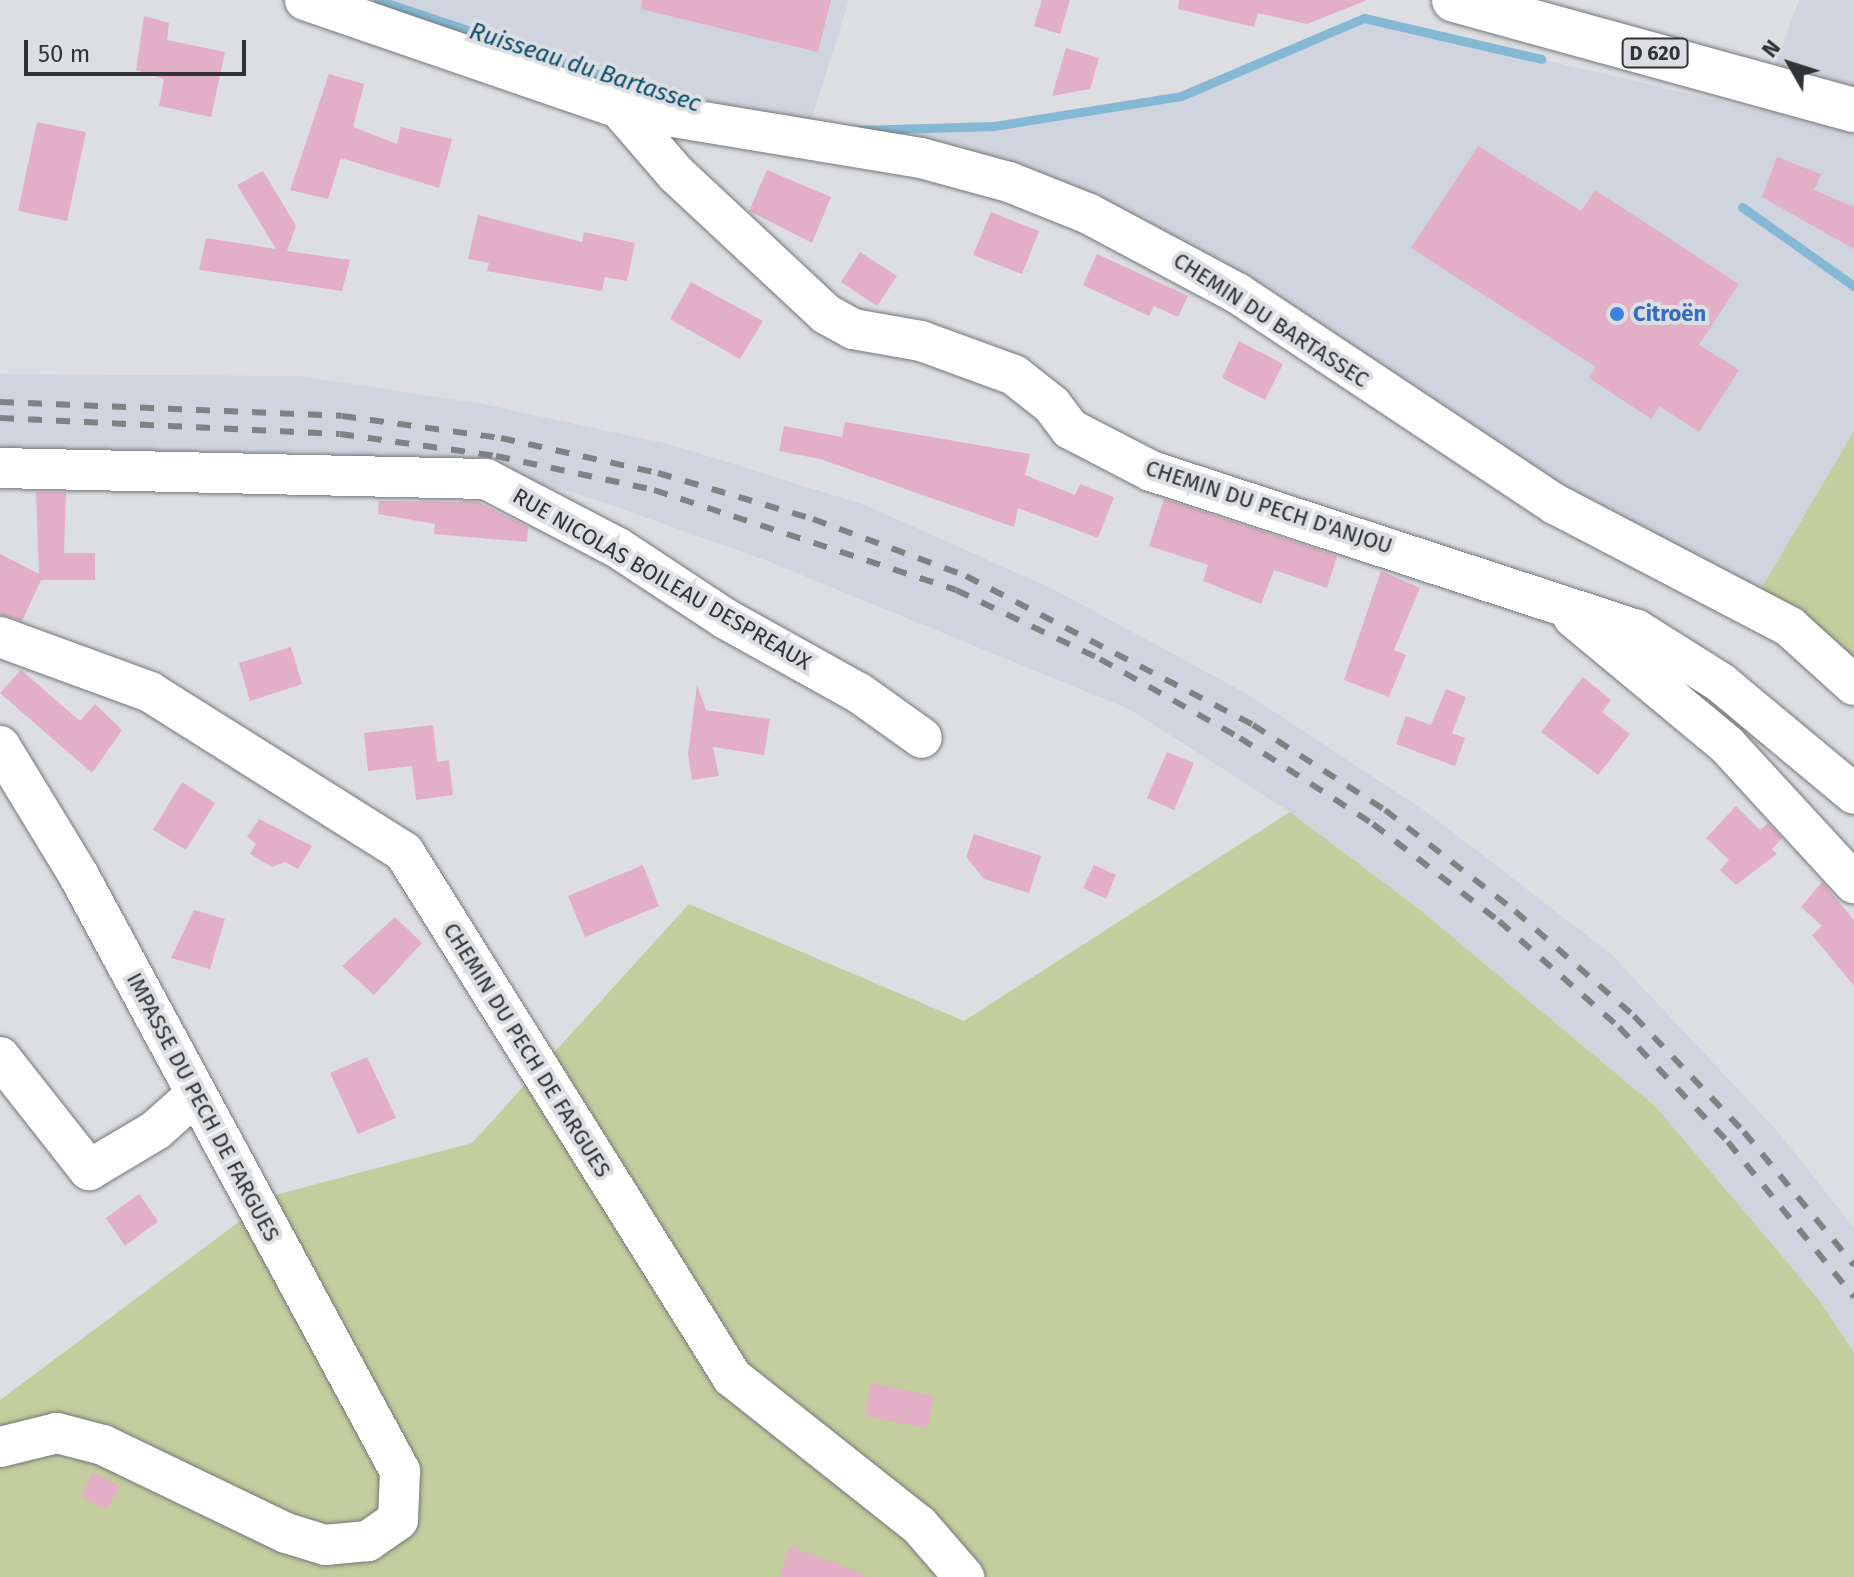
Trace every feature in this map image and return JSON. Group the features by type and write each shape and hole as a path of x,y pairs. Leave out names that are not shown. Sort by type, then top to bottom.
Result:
{"main road":[{"name":"D 620","path":"1454,0 1854,110"}],"street":[{"name":"CHEMIN DU BARTASSEC","path":"305,0 619,108 921,158 1009,182 1089,214 1237,293 1530,489 1790,627 1854,685"},
{"name":"CHEMIN DU PECH D'ANJOU","path":"619,108 676,174 826,314 853,329 921,341 1014,375 1052,405 1070,429 1151,471 1557,604 1659,642 1721,683 1854,794"},
{"name":"RUE NICOLAS BOILEAU DESPREAUX","path":"0,468 486,479 618,548 724,618 859,693 922,738"},
{"name":"CHEMIN DU PECH D'ANJOU","path":"1557,604 1727,745 1854,883"},
{"name":"CHEMIN DU PECH DE FARGUES","path":"0,637 150,692 404,852 732,1377 919,1525 964,1577"},
{"name":"IMPASSE DU PECH DE FARGUES","path":"0,746 79,876 400,1471 398,1520 368,1541 325,1545 286,1533 103,1445 57,1433 6,1463"},
{"path":"0,1057 89,1170 156,1130 195,1095"}],"shaded area":[{"path":"378,0 849,0 810,124 698,108"},
{"path":"1799,0 1854,0 1854,431 1761,589 1548,483 1047,180 877,129 994,126 1181,96 1364,18 1759,110"},
{"path":"0,374 299,376 483,404 669,444 865,505 1055,590 1247,694 1428,813 1611,954 1780,1134 1854,1228 1854,1352 1819,1300 1656,1107 1419,909 1290,812 1131,710 765,560 580,494 468,469 316,452 0,452"}],"green space":[{"path":"1854,431 1854,661 1761,589"},
{"path":"1290,812 1419,909 1656,1107 1819,1300 1854,1352 1854,1577 0,1577 0,1400 275,1195 472,1143 689,904 964,1021"}],"building":[{"path":"642,0 831,0 818,52 641,9"},
{"path":"1042,0 1070,0 1060,34 1034,26"},
{"path":"1179,0 1365,1 1307,24 1258,13 1254,27 1178,9"},
{"path":"144,16 169,23 167,40 225,52 211,117 159,106 164,79 136,70"},
{"path":"1066,48 1099,58 1090,89 1052,96"},
{"path":"329,74 364,84 353,127 397,144 401,127 452,139 439,188 341,158 328,199 290,190"},
{"path":"37,122 86,132 67,221 18,211"},
{"name":"Citroën","path":"1478,146 1581,211 1595,190 1739,284 1699,345 1739,370 1699,432 1659,406 1651,419 1589,378 1596,367 1411,248"},
{"path":"1777,157 1821,174 1814,190 1854,207 1854,249 1762,197"},
{"path":"767,170 831,197 812,243 749,211"},
{"path":"263,171 296,226 287,251 350,260 342,291 199,270 206,238 276,249 237,185"},
{"path":"991,212 1039,231 1022,274 973,255"},
{"path":"478,215 582,242 584,232 635,243 627,281 605,277 602,291 487,271 489,263 468,259"},
{"path":"860,252 897,276 877,306 841,282"},
{"path":"1097,254 1188,296 1178,317 1154,306 1149,316 1083,285"},
{"path":"691,282 763,321 740,359 670,319"},
{"path":"1239,341 1283,364 1265,400 1222,378"},
{"path":"845,422 1030,454 1025,475 1075,495 1080,484 1114,497 1098,538 1018,508 1014,527 820,459 779,451 784,426 842,437"},
{"path":"36,492 66,492 64,553 95,553 95,580 41,580 22,621 0,615 0,554 39,574"},
{"path":"1164,499 1337,556 1327,588 1274,570 1261,604 1203,581 1208,565 1149,546"},
{"path":"379,501 478,502 528,527 527,542 434,534 435,524 378,514"},
{"path":"1381,571 1420,588 1394,650 1406,655 1389,697 1344,680"},
{"path":"291,647 302,684 250,701 239,663"},
{"path":"21,670 80,721 95,704 122,730 92,773 0,693"},
{"path":"1583,677 1611,700 1602,712 1630,734 1598,775 1541,732"},
{"path":"697,685 706,710 770,719 764,755 713,747 719,776 692,780 688,754"},
{"path":"1446,689 1466,697 1452,733 1465,738 1455,766 1396,744 1406,716 1431,725"},
{"path":"433,725 437,762 449,760 453,795 416,800 412,766 368,771 364,733"},
{"path":"1167,752 1194,763 1174,810 1147,798"},
{"path":"182,782 215,803 186,850 153,830"},
{"path":"1736,806 1760,830 1768,823 1782,838 1772,849 1777,854 1736,885 1720,870 1729,860 1706,838"},
{"path":"259,819 312,846 298,869 285,862 272,867 250,854 256,844 247,837"},
{"path":"974,834 1041,856 1029,893 984,879 966,857"},
{"path":"643,865 659,906 585,937 568,896"},
{"path":"1094,865 1116,875 1106,899 1083,888"},
{"path":"1822,882 1854,920 1854,986 1812,935 1822,926 1801,907"},
{"path":"194,910 225,919 210,969 171,958"},
{"path":"395,917 422,943 374,995 342,966"},
{"path":"367,1057 396,1118 358,1134 330,1073"},
{"path":"139,1194 158,1221 125,1246 106,1218"},
{"path":"871,1383 934,1396 927,1428 865,1416"},
{"path":"93,1472 119,1486 107,1509 81,1497"},
{"path":"790,1546 866,1575 866,1577 779,1577"}],"waterway":[{"name":"Ruisseau du Bartassec","path":"378,0 667,97"},
{"name":"Ruisseau du Bartassec","path":"858,130 994,126 1181,96 1364,18 1541,59"},
{"name":"Ruisseau du Bartassec","path":"1742,207 1854,286"}],"railway":[{"path":"0,402 342,416 501,438 658,473 813,519 966,576 1253,725 1385,810 1515,911 1634,1016 1744,1132 1854,1265"},
{"path":"0,418 340,434 496,456 654,490 956,590 1100,659 1240,738 1373,824 1499,921 1619,1027 1728,1142 1854,1297"}],"place":[{"name":"Citroën","path":"1617,314"}]}
